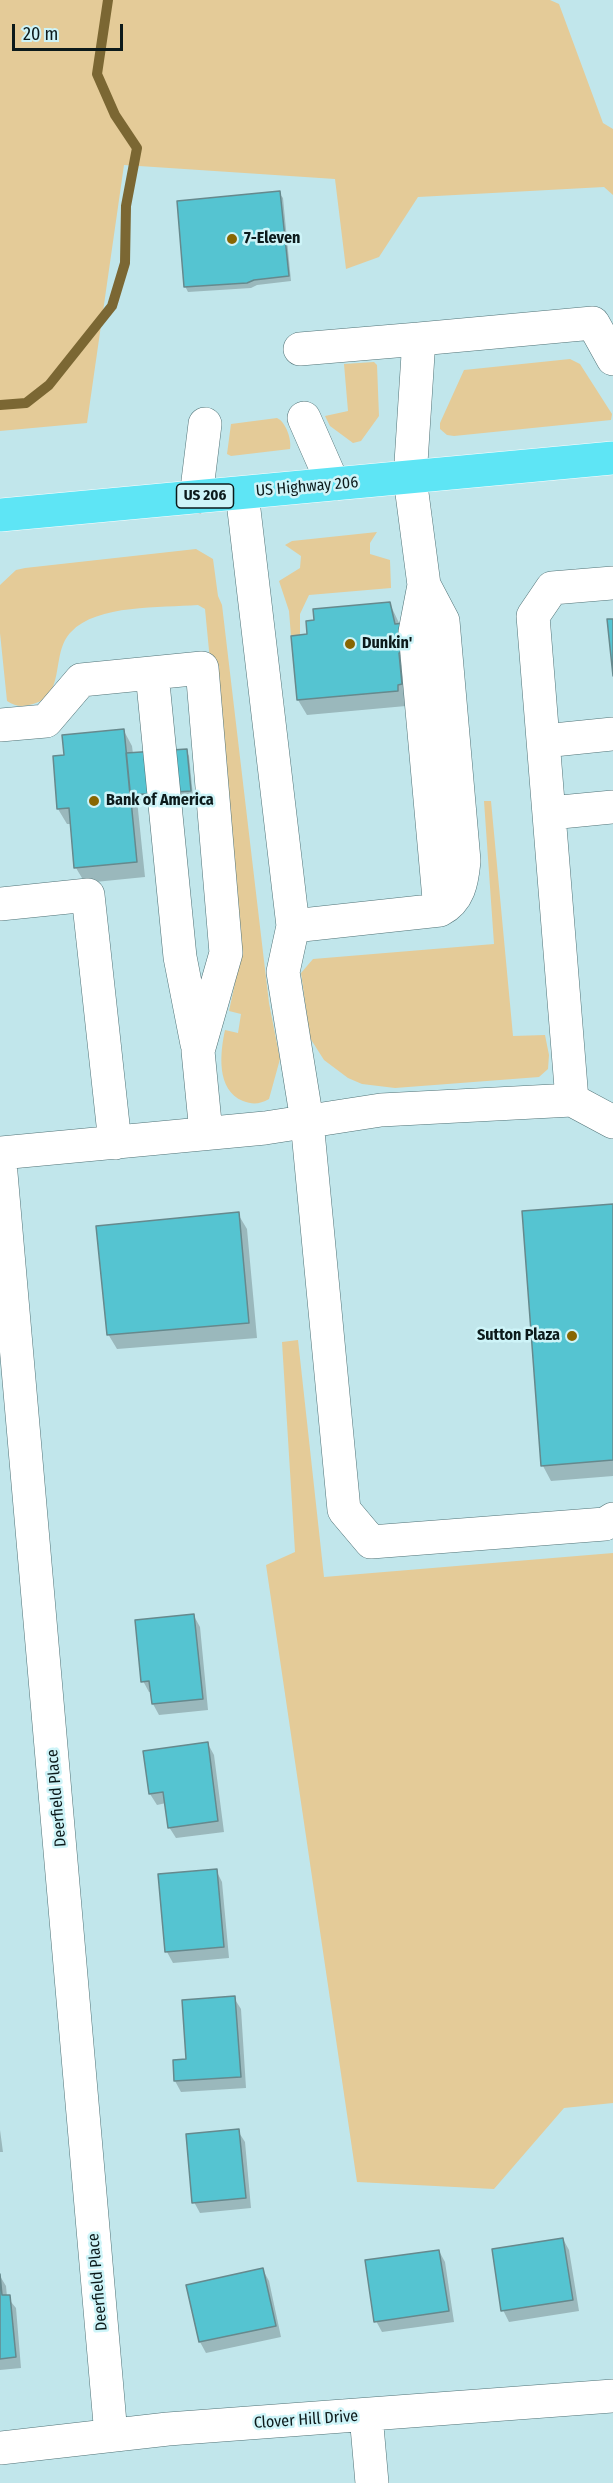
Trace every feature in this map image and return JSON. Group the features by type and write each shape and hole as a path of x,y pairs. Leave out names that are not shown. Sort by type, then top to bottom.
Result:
{"highway":[{"name":"US Highway 206","path":"0,515 613,458"}],"street":[{"path":"300,349 593,323 613,359"},
{"path":"293,926 440,910 451,905 463,878 464,861 443,621 424,585 410,478 419,339"},
{"path":"304,418 333,484"},
{"path":"196,497 205,424"},
{"path":"242,493 293,926 283,972 307,1121 344,1510 371,1542 605,1524 613,1519"},
{"path":"572,1100 533,616 552,588 613,583"},
{"path":"0,725 46,721 81,680 202,668 226,953 198,1051"},
{"path":"152,673 180,957 198,1051 206,1133"},
{"path":"544,741 613,734"},
{"path":"550,813 613,807"},
{"path":"0,904 88,895 115,1143"},
{"path":"0,1153 206,1133 381,1110 572,1100 613,1122"},
{"name":"Deerfield Place","path":"0,1162 111,2435"},
{"name":"Clover Hill Drive","path":"0,2448 111,2435 613,2396"},
{"path":"366,2415 372,2483"}],"shaded area":[{"path":"0,0 550,0 559,4 603,123 613,129 613,195 604,187 418,197 379,257 346,269 335,179 124,165 87,423 0,431"},
{"path":"570,359 580,364 612,414 611,420 454,436 447,435 440,429 440,423 464,370"},
{"path":"374,362 377,365 379,416 361,441 353,443 330,426 325,416 348,411 344,364"},
{"path":"277,418 288,432 290,449 231,456 227,454 231,424"},
{"path":"377,532 370,543 370,554 390,560 391,588 309,595 300,614 300,635 291,636 289,611 279,581 300,568 301,556 285,545 292,541"},
{"path":"196,549 213,559 218,596 222,605 269,1003 280,1059 269,1099 256,1103 243,1101 234,1096 224,1080 222,1070 225,1030 238,1033 241,1014 229,1011 235,983 238,950 205,609 198,605 148,607 97,616 82,623 71,632 65,641 54,683 44,699 23,706 7,701 0,633 0,585 16,570"},
{"path":"484,801 491,801 513,1036 545,1035 549,1055 548,1069 539,1077 395,1088 362,1084 348,1078 324,1060 310,1038 301,973 313,959 494,944"},
{"path":"298,1340 324,1577 613,1553 613,2103 564,2108 494,2189 357,2182 266,1565 295,1552 282,1342"}],"building":[{"name":"7-Eleven","path":"280,191 289,276 254,280 247,283 184,287 177,201"},
{"name":"Dunkin'","path":"390,602 395,624 406,623 409,652 399,653 402,684 398,685 398,691 297,700 291,636 307,634 306,621 314,620 313,609"},
{"path":"607,619 613,619 613,676"},
{"name":"Bank of America","path":"124,729 137,862 74,868 69,808 57,809 53,756 64,755 62,735"},
{"path":"187,749 191,791 130,795 126,753"},
{"name":"Sutton Plaza","path":"613,1204 613,1460 541,1466 522,1211"},
{"path":"239,1212 249,1323 107,1335 96,1226"},
{"path":"194,1614 203,1699 152,1704 149,1681 141,1682 135,1620"},
{"path":"208,1742 218,1821 168,1828 163,1792 149,1794 143,1751"},
{"path":"217,1869 224,1947 165,1952 158,1874"},
{"path":"235,1996 241,2077 174,2081 173,2060 186,2059 182,2000"},
{"path":"239,2129 246,2198 192,2203 186,2134"},
{"path":"563,2238 573,2300 501,2311 492,2249"},
{"path":"439,2250 449,2311 374,2322 365,2260"},
{"path":"263,2268 276,2326 199,2342 186,2285"},
{"path":"0,2274 2,2295 10,2295 16,2357 0,2359"}],"waterway":[{"path":"0,405 26,403 49,385 112,306 125,263 126,206 137,148 115,115 97,74 108,0"}],"place":[{"name":"7-Eleven","path":"232,239"},
{"name":"Dunkin'","path":"350,644"},
{"name":"Bank of America","path":"94,801"},
{"name":"Sutton Plaza","path":"572,1336"}]}
